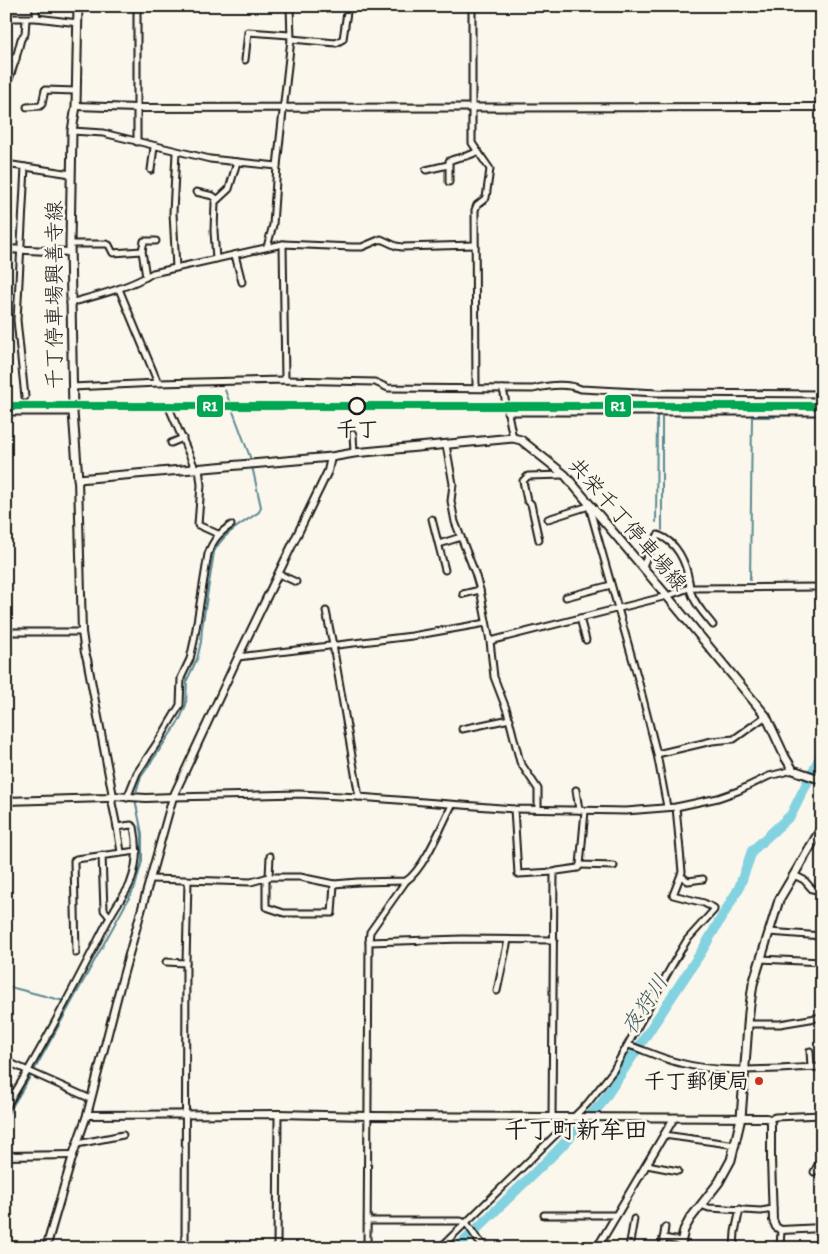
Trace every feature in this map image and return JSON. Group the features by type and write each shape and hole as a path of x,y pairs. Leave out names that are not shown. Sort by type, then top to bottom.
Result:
{"main road":[{"name":"千丁停車場興善寺線","path":"78,6 76,106 72,131 70,248 72,387 78,479"},
{"path":"78,479 331,457 354,453 513,438"},
{"name":"共栄千丁停車場線","path":"513,438 521,440 565,475 643,566 766,716 793,770"},
{"path":"793,770 820,779"},
{"path":"681,1244 684,1230 690,1219 726,1172 731,1160 741,1118 753,984 779,900 822,827"}],"street":[{"path":"35,6 36,18"},
{"path":"137,6 137,142"},
{"path":"267,247 273,225 290,37 290,6"},
{"path":"245,60 248,32 336,43 343,39 347,12 350,6"},
{"path":"472,6 472,143 490,169 486,198 477,205 475,210 476,388"},
{"path":"6,18 36,18 78,23"},
{"path":"6,88 21,39 25,34 26,19"},
{"path":"6,56 16,59"},
{"path":"26,107 40,106 45,90 76,91"},
{"path":"76,106 137,108 822,108"},
{"path":"72,131 103,134 210,159 277,166"},
{"path":"151,170 154,147"},
{"path":"448,182 448,165 450,161 472,155 477,151"},
{"path":"176,152 173,213 176,268"},
{"path":"216,259 214,232 215,202 229,189 237,162"},
{"path":"6,164 71,174"},
{"path":"426,170 448,165"},
{"path":"25,167 17,320 25,397"},
{"path":"196,192 213,196 217,199"},
{"path":"70,303 119,289 154,273 283,244 362,247 381,239 402,247 475,245"},
{"path":"146,277 142,251 144,241 156,241"},
{"path":"6,249 70,248 106,244 114,254 142,251"},
{"path":"283,244 285,380"},
{"path":"235,255 242,282"},
{"path":"136,269 144,267"},
{"path":"119,289 158,383"},
{"path":"72,387 285,380 375,382 388,388 533,389 547,386 571,385 581,389 657,393 822,394"},
{"path":"503,388 513,438"},
{"path":"170,410 197,468 201,485 198,525 218,534"},
{"path":"6,412 73,412"},
{"path":"507,412 822,412"},
{"path":"353,434 354,453"},
{"path":"170,443 183,438"},
{"path":"446,445 453,484 451,501 455,522 476,573 490,641 494,677 510,719 520,762 538,789 538,809"},
{"path":"46,1248 73,1155 87,1115 121,983 174,797 238,657 328,471 331,457"},
{"path":"540,540 531,504 527,500 523,480 528,476 565,475"},
{"path":"78,479 82,632 100,718 121,852"},
{"path":"548,519 590,505 657,754 667,807"},
{"path":"432,519 445,570"},
{"path":"132,798 137,773 154,749 180,705 182,678 190,659 194,641 208,554 218,534 231,525"},
{"path":"643,566 653,543 658,535 661,535 676,547 682,556 689,588 703,613 713,625"},
{"path":"438,544 461,538"},
{"path":"279,574 296,582"},
{"path":"566,597 611,585"},
{"path":"490,641 667,596 689,588 822,587"},
{"path":"462,594 480,590"},
{"path":"326,610 359,797"},
{"path":"580,618 586,640"},
{"path":"238,657 412,636 486,623"},
{"path":"7,632 82,632"},
{"path":"657,754 712,741 734,739 766,716"},
{"path":"462,729 510,719"},
{"path":"6,801 106,798 113,796 132,798 285,794 359,797 514,809 626,811 676,807 718,798 738,792 769,776 793,770"},
{"path":"576,790 579,810"},
{"path":"367,1248 370,932 427,854 452,805"},
{"path":"440,1248 569,1123 599,1090 614,1071 630,1045 683,946 714,910 714,908 704,903 673,895 682,872 676,807"},
{"path":"514,809 518,874 554,872 578,868 580,865 614,866"},
{"path":"580,865 586,811"},
{"path":"6,1107 29,1072 110,917 130,885 135,866 134,827 131,825 117,827"},
{"path":"76,953 74,861 76,859 136,851"},
{"path":"102,855 104,910 110,917"},
{"path":"270,856 266,908 284,914 332,913 334,884"},
{"path":"552,1117 554,872"},
{"path":"794,875 804,880 812,889 822,891"},
{"path":"681,876 688,881 703,878"},
{"path":"151,879 251,882 267,877 300,877 334,884 406,881"},
{"path":"185,1248 188,881"},
{"path":"769,932 822,936"},
{"path":"369,942 462,939 554,940"},
{"path":"497,991 508,940"},
{"path":"760,959 768,961 822,962"},
{"path":"166,962 186,963"},
{"path":"749,1024 780,1024 822,1017"},
{"path":"630,1045 679,1063 697,1066 745,1070 822,1067"},
{"path":"810,1051 811,1067"},
{"path":"6,1061 91,1099"},
{"path":"87,1115 278,1114 770,1119 775,1117 822,1115"},
{"path":"277,1248 278,1114"},
{"path":"596,1248 674,1118"},
{"path":"770,1119 773,1220 776,1227 780,1230 822,1228"},
{"path":"77,1144 123,1135"},
{"path":"664,1135 736,1145"},
{"path":"6,1156 73,1155"},
{"path":"814,1172 822,1157"},
{"path":"646,1165 678,1171"},
{"path":"701,1205 708,1208 761,1211 773,1209"},
{"path":"734,1248 740,1209"},
{"path":"544,1215 616,1214"},
{"path":"629,1248 634,1219"},
{"path":"368,1221 461,1221 466,1224 486,1248"},
{"path":"662,1248 665,1227"},
{"path":"780,1230 780,1248"},
{"path":"663,1238 681,1244"}],"waterway":[{"path":"135,795 141,777 179,721 186,705 187,680 197,659 201,642 214,552 222,539 259,512 261,507 250,457 225,390"},
{"path":"656,522 657,417"},
{"path":"662,417 662,530"},
{"path":"750,580 752,417 775,417"},
{"path":"6,685 6,794"},
{"name":"夜狩川","path":"457,1248 557,1151 601,1104 700,954 739,888 752,851 791,815 822,753"},
{"path":"6,1117 36,1067 135,887 142,861 142,834 135,799"},
{"path":"6,986 64,1001"}],"transit line":[{"name":"R1","path":"6,406 822,406"}],"place":[{"name":"千丁","path":"357,406"},
{"name":"千丁郵便局","path":"759,1081"}],"district":[{"name":"千丁町新牟田","path":"576,1130"}]}
